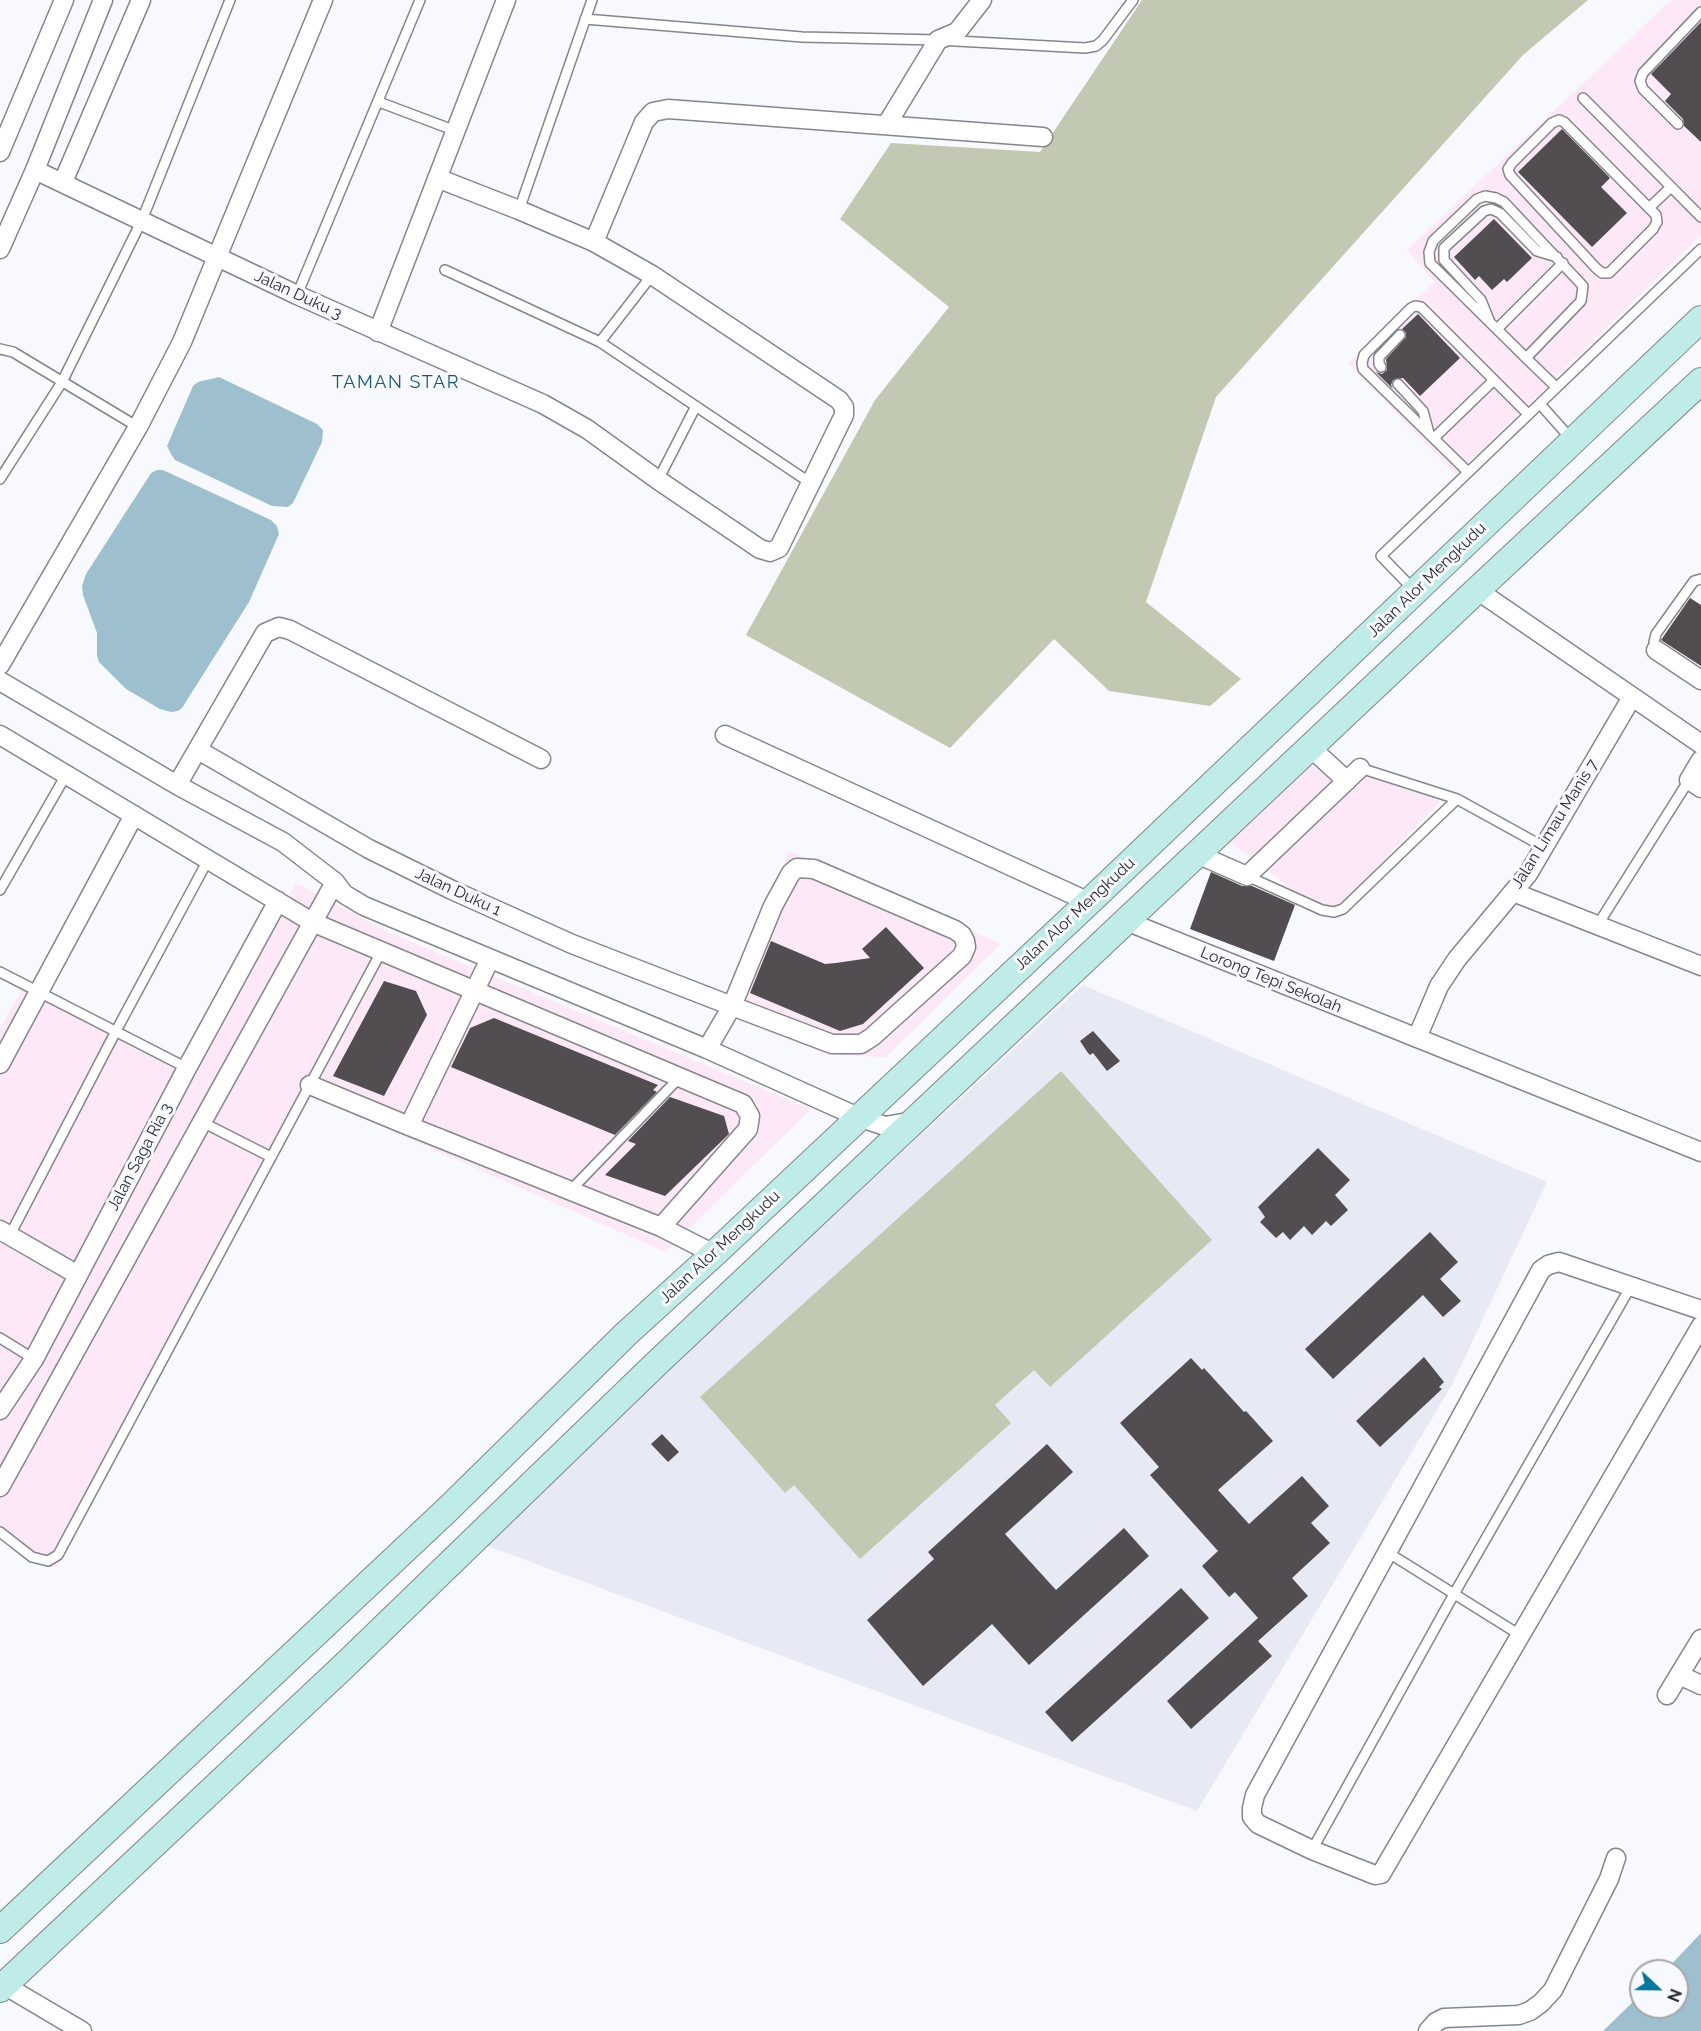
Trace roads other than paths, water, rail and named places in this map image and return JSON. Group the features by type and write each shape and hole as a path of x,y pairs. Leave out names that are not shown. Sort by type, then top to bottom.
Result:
{"main road":[{"name":"Jalan Alor Mengkudu","path":"0,1930 448,1509 626,1334 1089,902 1701,319"},
{"path":"2,1987 335,1674 656,1364 1440,624 1701,381"},
{"path":"1410,597 1436,598 1443,609 1440,624"}],"street":[{"path":"0,152 64,0"},
{"path":"0,249 35,170 103,0"},
{"path":"63,182 141,0"},
{"path":"0,665 5,644 138,428 182,342 323,0"},
{"path":"378,332 506,0"},
{"path":"887,124 938,40 957,32 982,0"},
{"path":"594,242 644,122 653,112 668,109 1043,137"},
{"name":"Jalan Duku 3","path":"35,170 297,295 543,404 587,429 760,549 770,552 779,548 812,484"},
{"path":"437,178 594,242 652,275 838,400 844,408 844,415 812,484"},
{"path":"1477,590 1701,744"},
{"path":"177,785 265,633 279,627 300,635 541,759"},
{"path":"1656,650 1701,681"},
{"path":"0,681 177,785 283,842 334,882 344,894 364,906 707,1049 858,1117 885,1126 914,1121"},
{"name":"Jalan Limau Manis 7","path":"1417,1038 1439,986 1451,968 1528,874 1632,697"},
{"path":"725,735 1089,902"},
{"path":"1,739 134,815 312,922 743,1104 750,1116 748,1129 661,1227"},
{"path":"1310,747 1347,781"},
{"name":"Jalan Duku 1","path":"198,750 369,849 452,890 572,944 732,1006 832,1044 861,1044 872,1037 962,956 966,947 965,941 962,935 955,930 933,920 814,869 797,868 791,873 773,906 732,1006"},
{"path":"1695,784 1701,760"},
{"path":"1197,855 1247,876 1360,768"},
{"path":"0,1064 134,815"},
{"path":"0,1487 334,882"},
{"path":"1513,892 1701,966"},
{"name":"Jalan Saga Ria 3","path":"0,1410 34,1359 278,901"},
{"name":"Lorong Tepi Sekolah","path":"1126,921 1701,1152"},
{"path":"409,1126 490,959"},
{"path":"707,1049 732,1006"},
{"path":"310,1085 661,1227 714,1254"},
{"path":"5,1233 78,1275"},
{"path":"1701,1310 1559,1262 1541,1270 1255,1795 1252,1817 1258,1824 1312,1850 1375,1875 1381,1874 1701,1326"},
{"path":"1667,1695 1701,1639"},
{"path":"1679,1675 1701,1685"},
{"path":"1428,2031 1436,2022 1444,2018 1519,2015 1530,2012 1541,2003 1553,1989 1609,1879 1616,1858"},
{"path":"2,1987 82,2031"}],"lane":[{"path":"0,479 62,382 141,220 230,0"},
{"path":"297,295 420,0"},
{"path":"519,210 592,0"},
{"path":"585,19 802,37 938,40 1085,48 1096,46 1133,0"},
{"path":"1678,124 1643,89 1640,81 1643,73 1701,12"},
{"path":"1583,98 1701,217"},
{"path":"379,102 456,131"},
{"path":"1559,120 1564,122 1649,208 1656,215 1657,222 1653,229 1609,273 1602,273 1510,175 1508,169 1552,123 1559,120"},
{"path":"1649,208 1671,187"},
{"path":"1526,358 1581,301 1583,286 1504,202 1485,196 1478,199 1433,241 1429,252 1431,263 1526,358 1556,387"},
{"path":"1410,597 1381,556 1701,249"},
{"path":"1493,325 1560,260"},
{"path":"445,270 600,342 812,484"},
{"path":"600,342 652,275"},
{"path":"1468,472 1363,369 1364,354 1415,306 1421,307 1528,414"},
{"path":"1381,367 1378,364 1379,357 1400,335"},
{"path":"0,349 13,352 138,428"},
{"path":"1455,353 1467,353"},
{"path":"1432,436 1494,380"},
{"path":"1398,384 1423,411 1432,436"},
{"path":"1539,404 1573,440"},
{"path":"658,480 696,406"},
{"path":"1656,650 1654,642 1656,634 1694,581 1701,579"},
{"path":"1360,768 1457,799 1544,847"},
{"path":"0,890 66,775"},
{"path":"1597,926 1695,784"},
{"path":"1247,876 1322,910 1334,912 1343,909 1457,799"},
{"path":"5,1233 208,860"},
{"path":"0,1532 32,1557 48,1561 58,1555 381,952"},
{"path":"0,972 187,1068"},
{"path":"570,1191 679,1078"},
{"path":"202,1122 271,1157"},
{"path":"1312,1850 1454,1594 1631,1286"},
{"path":"0,1338 34,1359"},
{"path":"1386,1551 1520,1635"}],"water":[{"path":"219,377 317,424 323,430 322,442 293,503 288,507 272,506 175,460 171,454 167,446 193,386 198,382"},
{"path":"163,470 271,520 277,526 279,534 249,602 182,708 171,712 160,709 126,689 99,662 97,633 82,586 86,574 151,473"},
{"path":"1701,1933 1701,2031 1603,2031 1629,2006 1629,2019 1689,2019 1689,1959 1676,1959"}],"district":[{"name":"TAMAN STAR","path":"396,383"}]}
